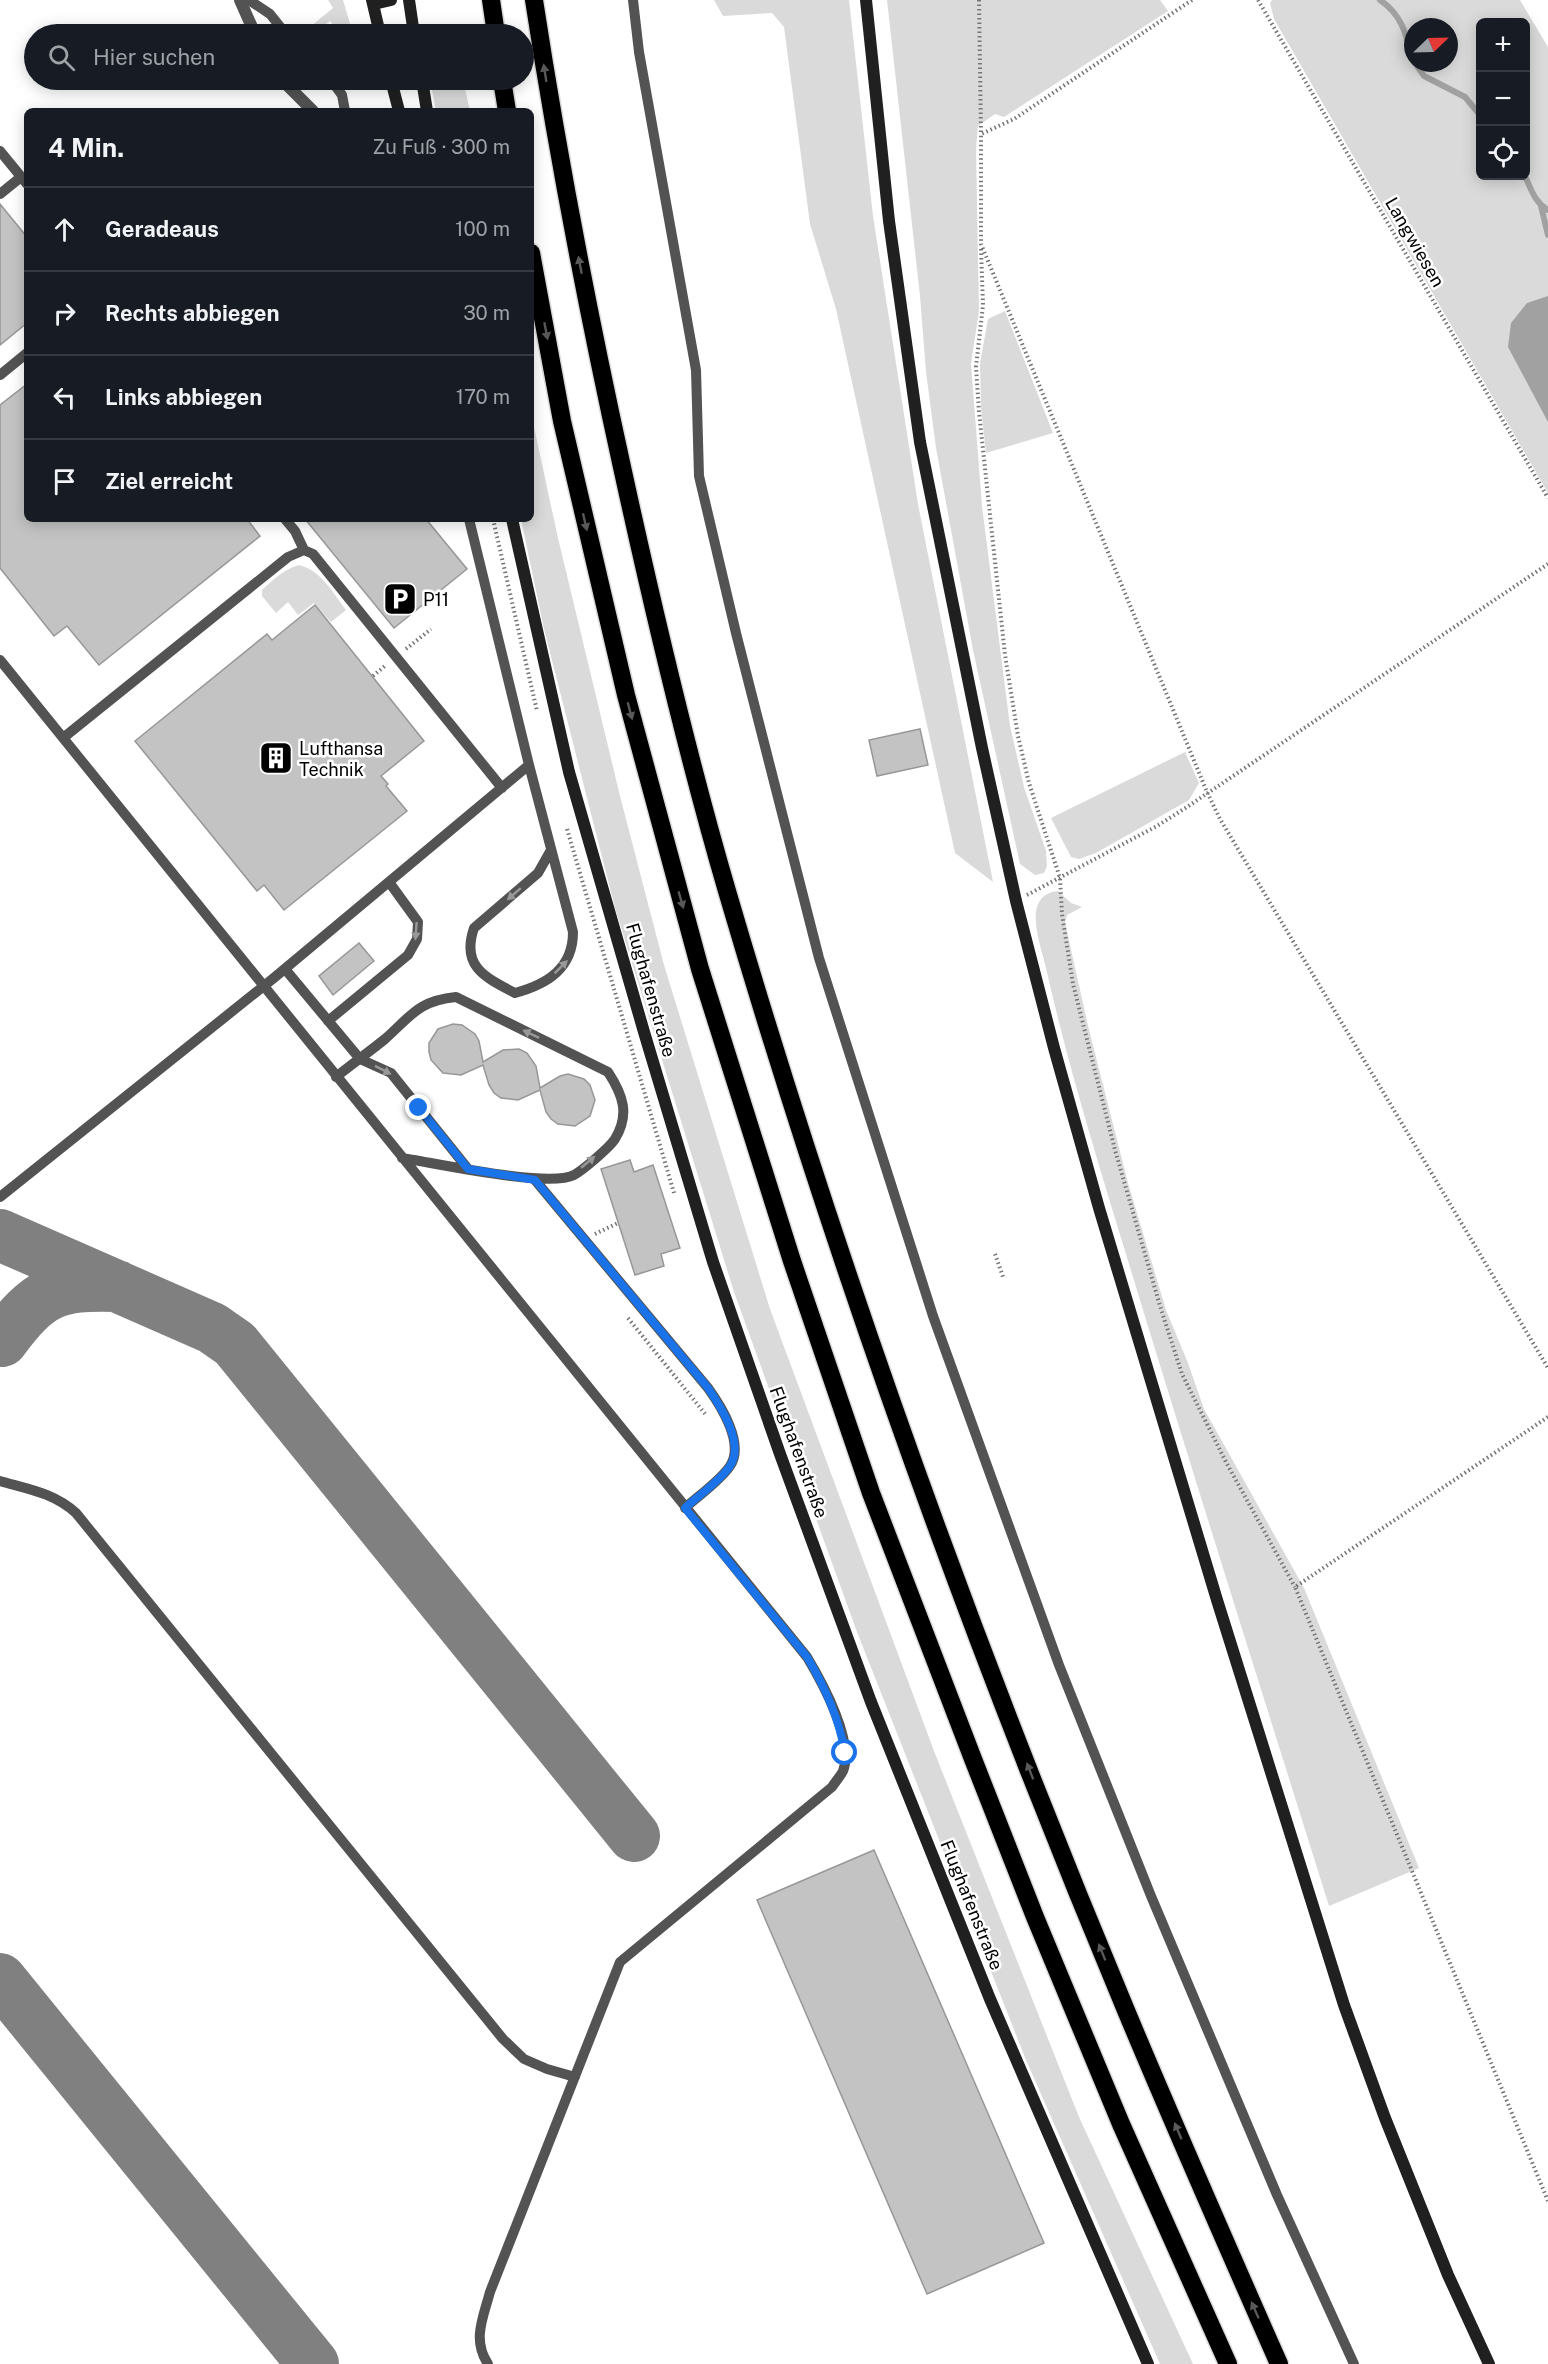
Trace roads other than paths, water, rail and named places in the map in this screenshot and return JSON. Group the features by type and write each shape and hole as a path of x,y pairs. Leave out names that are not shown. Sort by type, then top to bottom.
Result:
{"highway":[{"path":"491,0 495,24"},
{"path":"534,0 573,231 661,647 726,889 813,1169 923,1491 998,1688 1125,2009 1279,2364"},
{"path":"504,90 507,108"},
{"path":"534,269 562,421 640,751 700,969 792,1261 872,1493 973,1759 1117,2113 1228,2364"}],"main road":[{"path":"378,24 373,2 391,0"},
{"path":"409,0 413,24"},
{"path":"866,0 889,221 920,442 1016,901 1054,1048 1106,1231 1217,1600 1344,2005 1448,2275 1489,2364"},
{"path":"394,90 398,108"},
{"path":"424,90 427,108"},
{"name":"Flughafenstraße","path":"513,522 569,772 713,1262 780,1454 872,1702 990,1999 1148,2364"}],"street":[{"path":"240,0 251,24"},
{"path":"292,90 310,108"}],"lane":[{"path":"249,0 270,14 278,24"},
{"path":"633,0 639,52 696,370 699,476 736,633 819,958 933,1317 1059,1665 1151,1896 1277,2194 1354,2364"},
{"path":"338,90 342,95 344,108"},
{"path":"0,151 24,181 0,194"},
{"path":"0,375 24,355"},
{"path":"288,522 295,531 304,550 313,554 502,788"},
{"path":"470,522 529,765 573,932 573,948 568,960 555,974 532,988 515,993 490,981 477,968 469,955 470,940 474,928 538,873 551,850"},
{"path":"63,738 288,557 304,550"},
{"path":"0,660 807,1657 818,1675 840,1726 845,1753 843,1771 832,1787 620,1962 490,2292 478,2340 482,2356 488,2364"},
{"path":"0,1197 263,987 529,765"},
{"path":"328,1021 408,955 417,939 418,922 389,882"},
{"path":"285,969 360,1059 391,1073 468,1169"},
{"path":"336,1077 384,1040 417,1008 436,1000 456,998 608,1072 620,1089 625,1106 623,1125 613,1142 573,1176 535,1180 402,1158"},
{"path":"535,1180 686,1360 724,1410 734,1441 735,1455 729,1467 685,1508"},
{"path":"0,1481 49,1495 64,1502 76,1513 503,2039 524,2059 575,2077"}],"waterway":[{"path":"1380,0 1393,12 1404,31"},
{"path":"1421,72 1424,76 1465,97 1476,110"},
{"path":"1527,180 1537,200 1548,210"},
{"path":"1541,206 1548,235"}],"place":[{"name":"P11","path":"400,599"},
{"name":"Lufthansa Technik","path":"276,758"}]}
